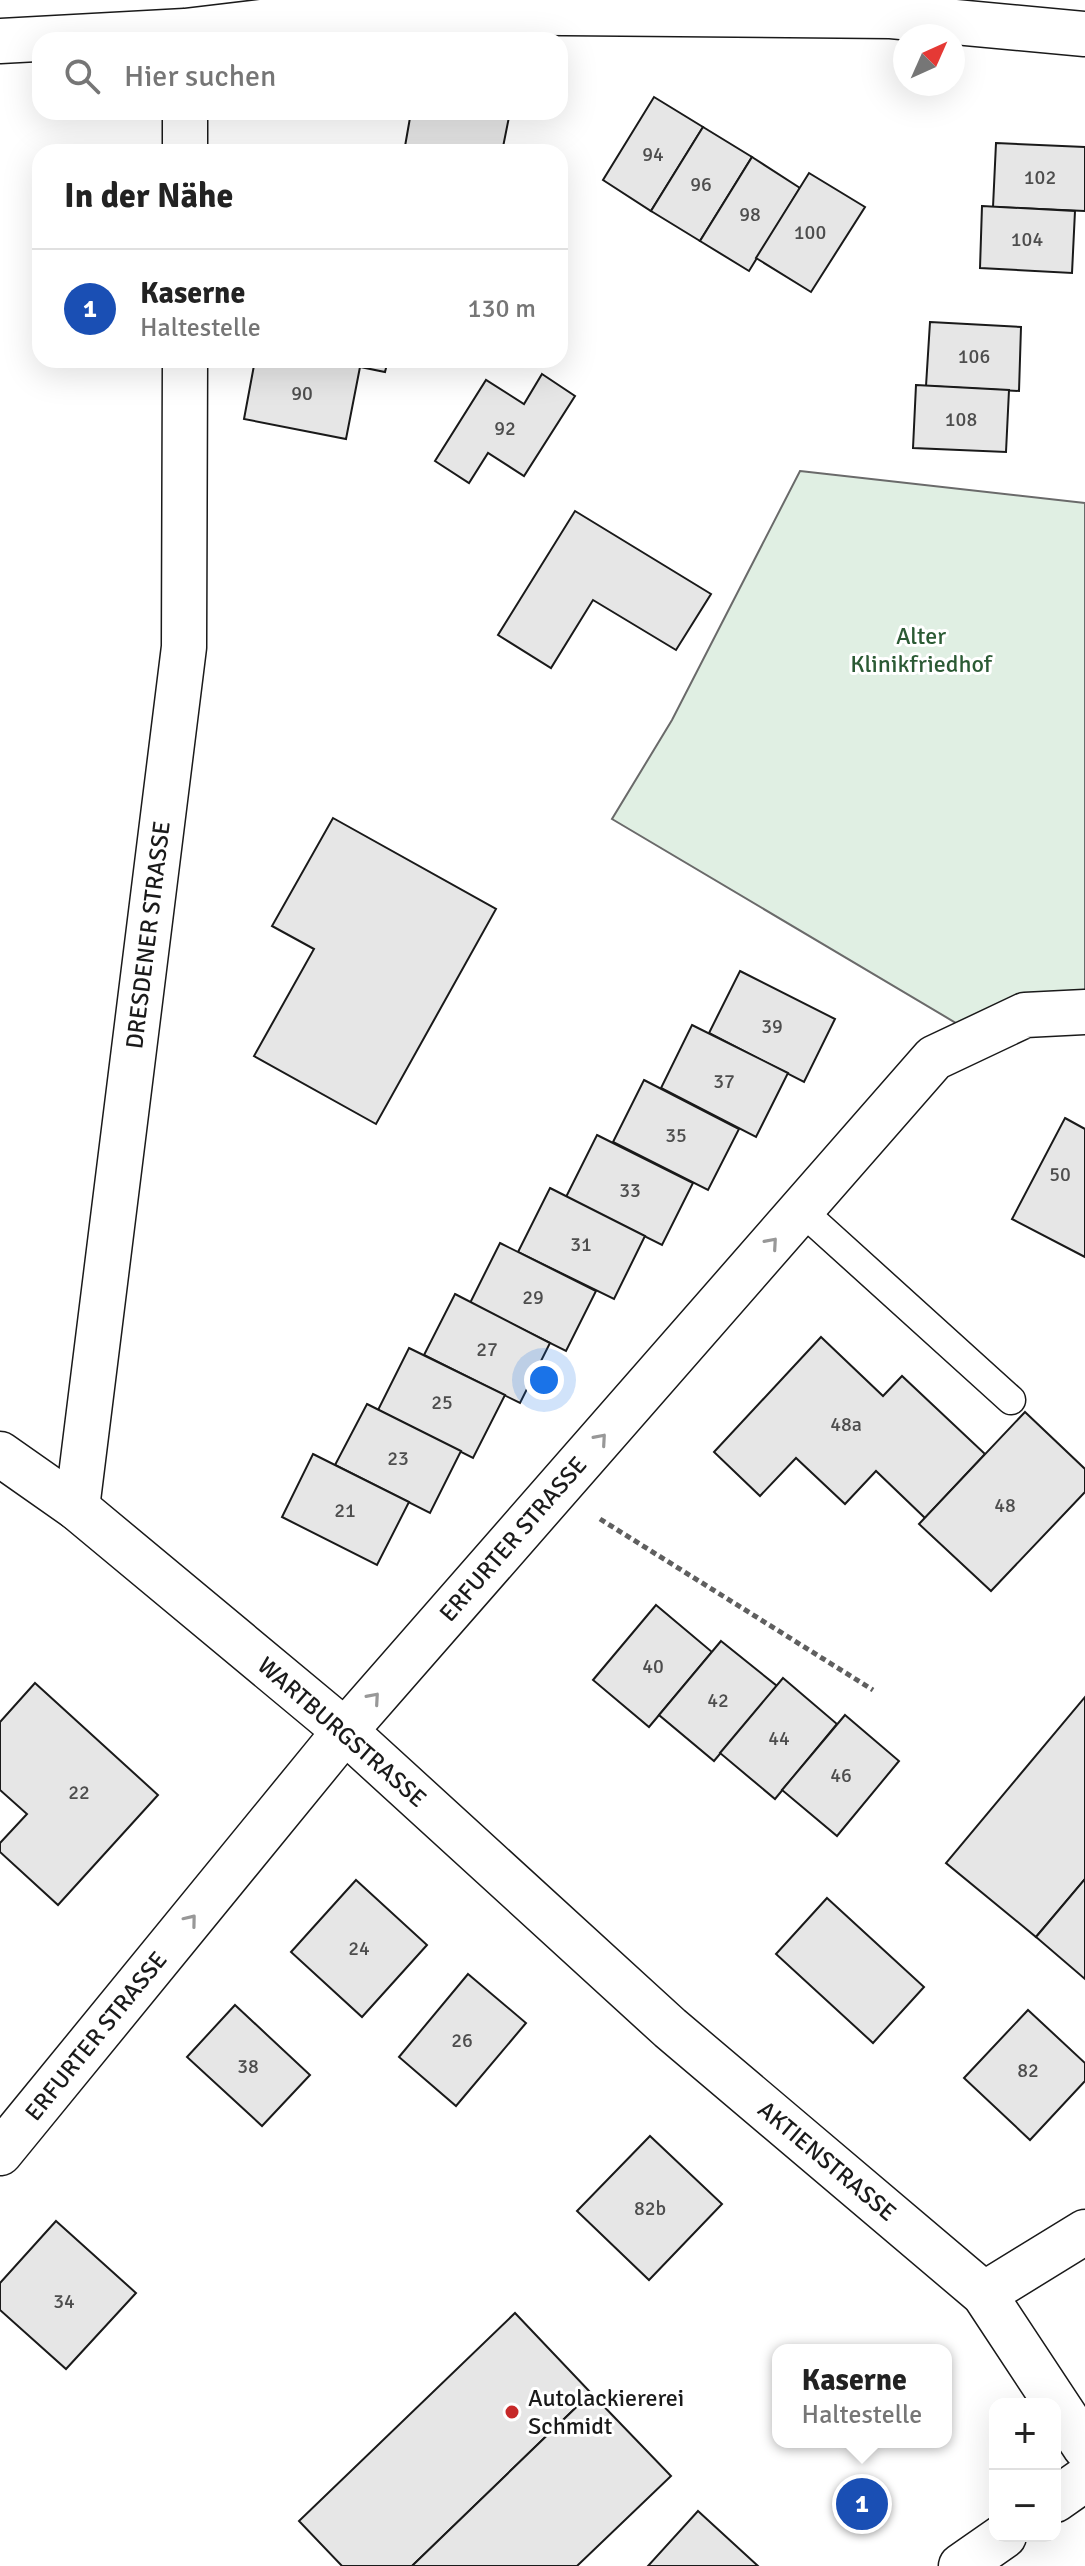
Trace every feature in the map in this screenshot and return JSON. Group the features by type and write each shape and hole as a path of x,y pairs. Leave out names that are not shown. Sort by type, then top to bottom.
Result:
{"street":[{"path":"208,32 354,6 893,8 1085,34"},
{"path":"0,41 32,40"},
{"path":"185,120 185,144"},
{"name":"DRESDENER STRASSE","path":"77,1508 184,647 185,368"},
{"name":"ERFURTER STRASSE","path":"0,2153 345,1731 934,1058 1025,1015 1085,1012"},
{"name":"WARTBURGSTRASSE","path":"0,1454 77,1508 345,1731 670,2028"},
{"name":"AKTIENSTRASSE","path":"670,2028 984,2294 1085,2447"},
{"path":"984,2294 1085,2232"},
{"path":"1061,2496 1085,2479"},
{"path":"961,2566 995,2542"}],"lane":[{"path":"801,1210 1011,1400"}],"path":[{"path":"556,1491 873,1690"}],"green space":[{"name":"Alter Klinikfriedhof","path":"800,471 1085,503 1085,990 1030,993 961,1026 612,819 672,720"}],"building":[{"path":"654,97 703,127 651,211 603,180"},
{"path":"410,120 508,120 504,144 405,144"},
{"path":"703,127 752,157 700,241 651,211"},
{"path":"996,143 1085,147 1085,211 993,207"},
{"path":"752,157 800,188 749,271 700,241"},
{"path":"809,173 865,207 811,292 756,258"},
{"path":"982,206 1075,211 1072,273 980,268"},
{"path":"930,322 1021,327 1019,391 926,386"},
{"path":"254,368 360,368 346,439 244,419"},
{"path":"365,368 386,368 385,372"},
{"path":"542,374 575,396 524,476 488,453 469,483 435,461 486,380 524,404"},
{"path":"916,385 1009,390 1006,452 913,448"},
{"path":"575,511 711,594 676,650 593,600 551,668 498,635"},
{"path":"333,818 496,909 376,1124 254,1056 314,949 272,926"},
{"path":"740,971 835,1019 804,1082 709,1033"},
{"path":"692,1025 788,1073 756,1137 661,1088"},
{"path":"644,1080 739,1129 708,1190 613,1142"},
{"path":"1065,1118 1085,1129 1085,1257 1012,1219"},
{"path":"597,1135 693,1183 662,1245 566,1197"},
{"path":"550,1188 645,1236 614,1299 518,1252"},
{"path":"500,1243 596,1291 566,1351 470,1303"},
{"path":"455,1294 550,1343 520,1403 424,1355"},
{"path":"821,1337 883,1396 902,1376 985,1454 925,1518 876,1471 845,1504 796,1458 760,1496 714,1452"},
{"path":"409,1348 505,1395 473,1458 378,1410"},
{"path":"367,1404 461,1451 430,1513 335,1465"},
{"path":"1025,1412 1085,1469 1085,1492 991,1591 919,1524"},
{"path":"313,1454 409,1502 377,1565 282,1517"},
{"path":"656,1605 712,1652 649,1727 593,1680"},
{"path":"721,1641 777,1686 714,1761 659,1715"},
{"path":"783,1678 837,1724 775,1799 720,1753"},
{"path":"35,1683 158,1795 58,1905 0,1852 0,1843 27,1814 0,1790 0,1722"},
{"path":"1085,1697 1085,1879 1036,1937 946,1863"},
{"path":"845,1715 899,1761 837,1836 782,1790"},
{"path":"1085,1879 1085,1979 1036,1937"},
{"path":"356,1880 427,1945 362,2017 291,1952"},
{"path":"827,1898 924,1987 873,2043 776,1954"},
{"path":"468,1974 526,2023 456,2106 399,2057"},
{"path":"235,2005 310,2075 262,2126 187,2057"},
{"path":"1028,2010 1085,2063 1085,2081 1030,2140 964,2078"},
{"path":"650,2136 722,2204 649,2280 577,2211"},
{"path":"56,2221 136,2293 66,2369 0,2310 0,2283"},
{"path":"515,2313 591,2393 412,2566 342,2566 299,2521"},
{"path":"591,2393 671,2476 577,2566 412,2566"},
{"path":"698,2511 758,2566 648,2566"}],"place":[{"name":"Autolackiererei Schmidt","path":"512,2412"},
{"name":"Kaserne","path":"862,2504"}]}
